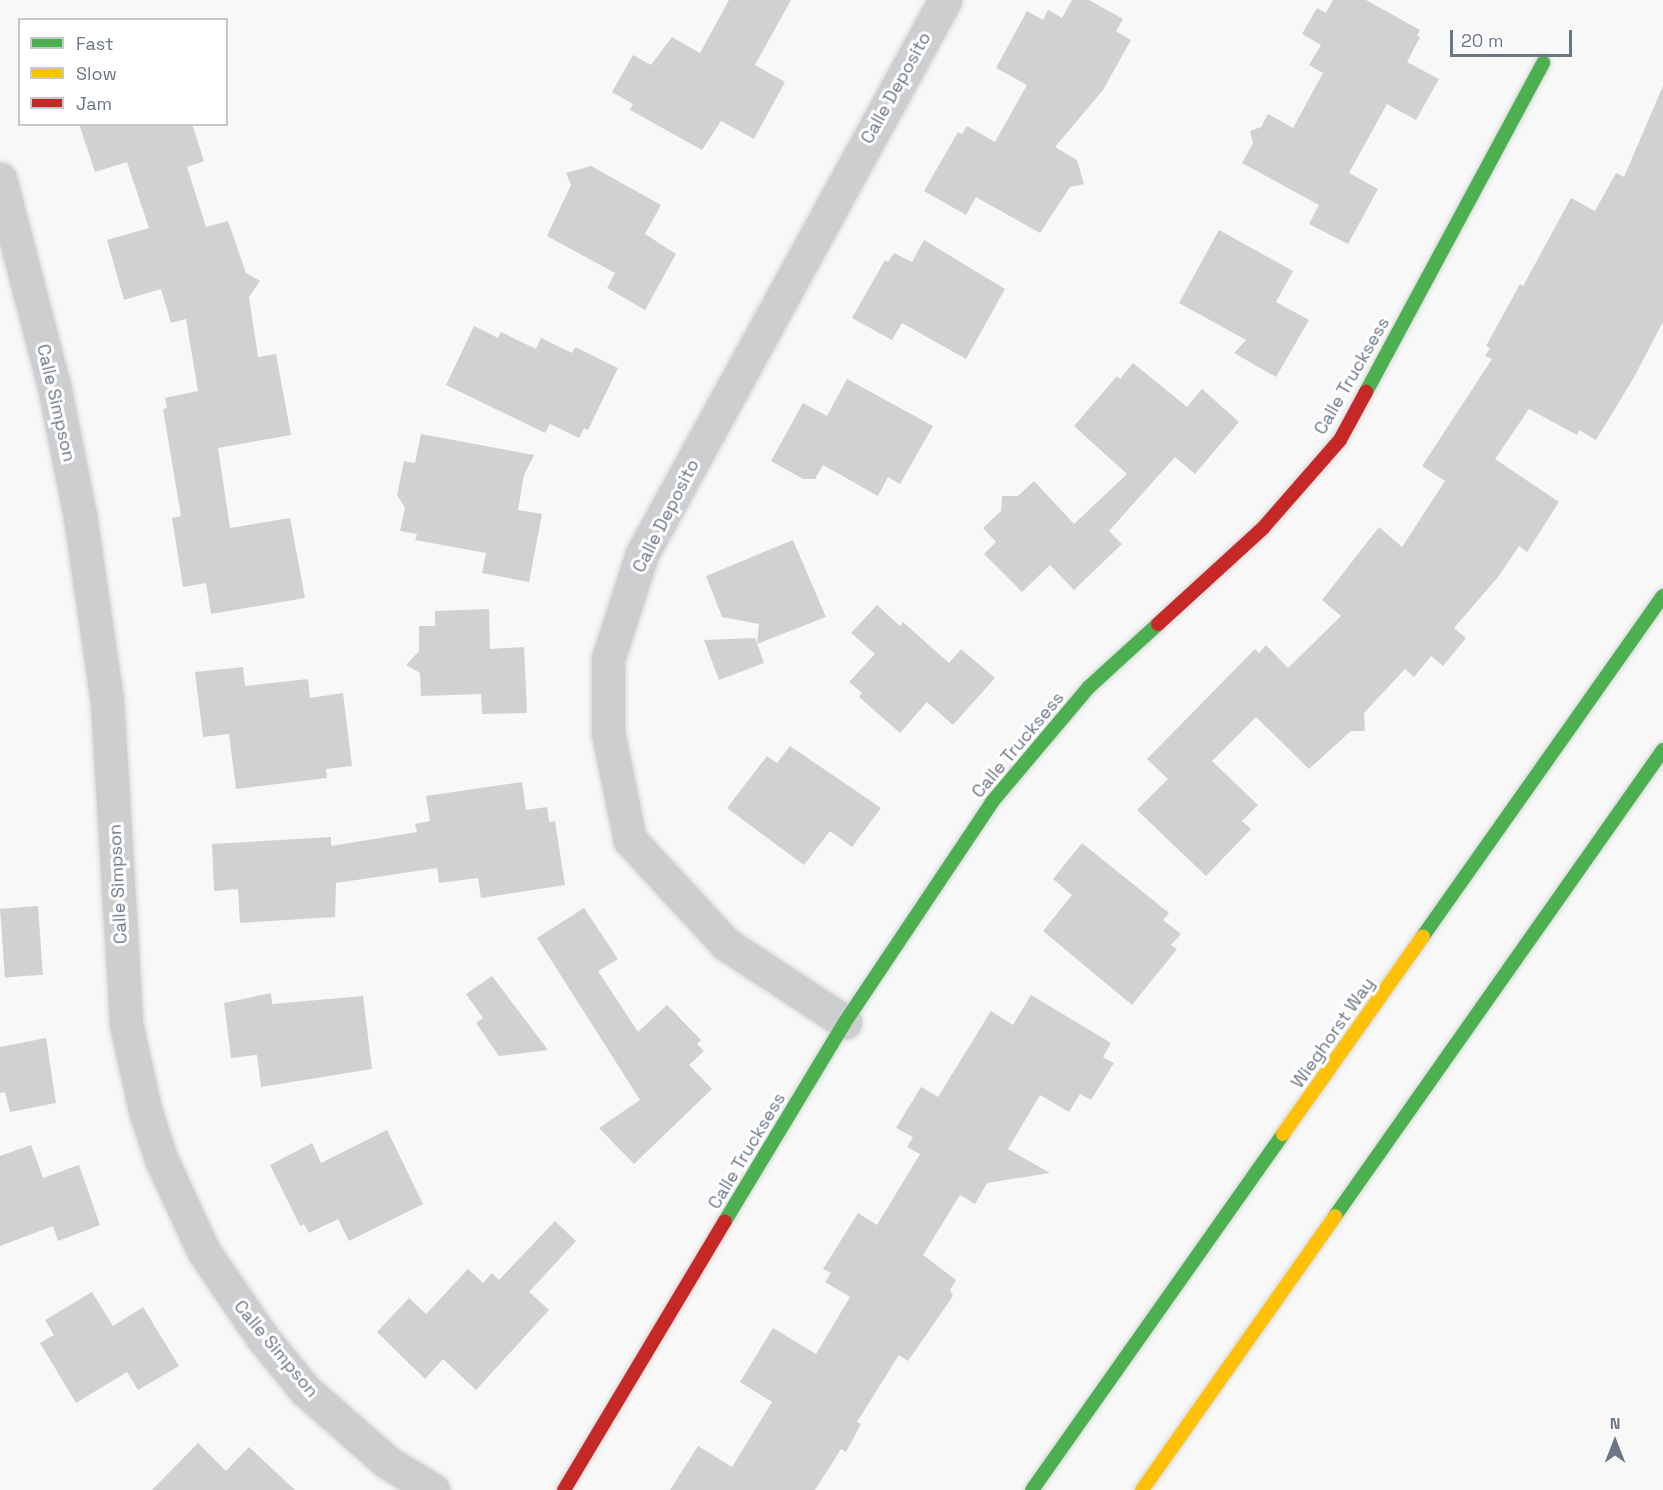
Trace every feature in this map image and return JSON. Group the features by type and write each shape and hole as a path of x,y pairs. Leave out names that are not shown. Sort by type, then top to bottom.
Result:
{"street":[{"name":"Calle Deposito","path":"845,1022 726,944 630,840 608,733 608,659 642,554 945,0"},
{"name":"Calle Trucksess","path":"564,1490 845,1022 992,802 1089,687 1263,528 1340,440 1543,63"},
{"name":"Calle Simpson","path":"0,179 54,386 80,516 108,700 126,1024 145,1110 161,1159 204,1252 262,1337 305,1389 387,1462 433,1490"},
{"name":"Wieghorst Way","path":"1032,1490 1663,596"},
{"path":"1142,1490 1663,750"}],"building":[{"path":"729,0 791,0 755,65 785,82 754,139 721,121 702,150 630,110 633,104 612,92 633,55 651,65 672,37 700,53"},
{"path":"1072,0 1089,0 1123,19 1116,31 1131,40 1103,90 1055,147 1077,160 1084,184 1070,187 1040,233 976,197 966,215 924,191 958,132 962,134 967,126 995,142 1027,85 996,68 1027,11 1043,20 1048,10 1062,18"},
{"path":"1333,0 1366,0 1420,30 1417,36 1420,37 1407,62 1439,79 1416,120 1387,104 1349,173 1378,189 1348,244 1309,224 1319,205 1242,163 1253,143 1250,131 1261,127 1268,114 1293,128 1323,73 1309,65 1321,45 1302,34 1317,8 1326,13"},
{"path":"1663,86 1663,322 1633,379 1596,440 1579,430 1577,435 1529,409 1495,459 1559,502 1527,552 1519,546 1498,577 1454,628 1466,638 1443,666 1431,656 1414,677 1405,669 1364,713 1365,731 1351,731 1309,769 1256,717 1212,761 1258,805 1242,821 1251,829 1206,876 1137,810 1168,779 1147,759 1255,649 1259,653 1266,645 1288,668 1341,616 1322,600 1379,527 1402,547 1445,481 1422,466 1492,359 1485,356 1490,348 1486,346 1520,284 1523,286 1571,198 1595,211 1616,173 1624,177"},
{"path":"80,126 193,126 204,161 187,167 206,227 228,221 246,273 260,281 249,297 258,357 276,354 291,435 218,448 230,528 290,518 305,598 211,614 206,583 183,587 172,518 181,516 163,409 167,408 165,398 198,391 186,319 171,323 161,289 124,300 107,240 149,228 127,162 95,172"},
{"path":"591,166 661,205 645,234 676,254 645,310 607,288 615,273 547,236 571,185 566,173"},
{"path":"1219,230 1293,271 1276,302 1309,320 1276,377 1234,353 1246,340 1179,303"},
{"path":"924,240 1005,289 966,359 902,323 892,340 852,318 885,260 888,262 894,253 912,262"},
{"path":"474,326 498,338 501,332 536,349 541,338 572,353 575,347 618,368 588,430 584,428 579,438 550,424 545,433 446,385"},
{"path":"1133,363 1187,407 1202,389 1239,422 1195,474 1175,457 1109,531 1122,544 1074,590 1050,565 1022,592 984,554 996,542 983,528 1001,511 1002,496 1018,496 1034,481 1074,524 1127,474 1074,426 1117,376 1120,379"},
{"path":"847,379 933,426 900,484 888,477 878,496 823,465 815,479 803,479 771,461 803,403 827,416"},
{"path":"421,434 534,455 524,475 518,510 542,514 529,582 482,573 486,553 415,540 417,534 400,531 405,508 397,495 404,461 415,463"},
{"path":"793,540 826,617 757,644 759,624 722,617 706,576"},
{"path":"877,605 900,626 903,622 949,663 961,649 995,678 953,725 927,702 900,733 859,697 862,693 849,682 875,654 851,633"},
{"path":"489,609 490,649 524,647 527,713 482,714 481,694 421,696 420,673 406,665 419,651 419,626 435,626 435,611"},
{"path":"755,638 764,663 719,680 704,640"},
{"path":"243,667 245,686 308,679 310,698 343,693 352,766 326,769 327,778 236,789 229,734 203,737 195,672"},
{"path":"790,746 881,808 852,847 830,831 804,865 727,808 767,756 777,763"},
{"path":"522,782 526,810 547,807 549,822 555,821 565,885 481,898 478,878 439,883 437,868 336,883 335,917 240,923 238,889 214,891 212,844 331,837 331,846 417,832 415,824 430,821 426,796"},
{"path":"1082,843 1169,913 1163,920 1181,934 1171,945 1177,949 1132,1005 1043,931 1072,895 1053,879"},
{"path":"38,906 43,975 5,977 0,909"},
{"path":"584,908 618,959 598,971 638,1032 667,1005 701,1040 697,1044 704,1051 689,1065 712,1089 634,1164 599,1128 640,1100 537,938"},
{"path":"492,976 548,1050 499,1056 476,1023 483,1018 466,994"},
{"path":"271,993 272,1004 363,996 372,1069 261,1087 257,1055 231,1058 224,1003"},
{"path":"1031,995 1111,1043 1103,1057 1114,1063 1091,1100 1080,1094 1069,1112 1040,1095 1008,1149 1050,1173 987,1183 975,1204 960,1195 923,1255 956,1280 950,1290 953,1296 908,1361 899,1355 857,1422 861,1424 846,1452 841,1449 815,1490 670,1490 698,1446 732,1467 772,1402 740,1382 773,1328 816,1354 850,1297 825,1282 831,1273 823,1269 858,1213 877,1225 920,1154 907,1147 913,1137 896,1128 921,1087 938,1097 991,1011 1013,1025"},
{"path":"46,1038 56,1103 10,1112 5,1092 0,1093 0,1047"},
{"path":"387,1130 423,1204 349,1241 338,1219 309,1233 304,1224 300,1226 270,1165 312,1143 321,1163"},
{"path":"31,1145 43,1178 79,1165 100,1225 58,1241 53,1226 0,1246 0,1156"},
{"path":"555,1221 576,1241 529,1292 549,1310 476,1390 443,1359 425,1379 377,1332 409,1298 426,1314 468,1269 483,1283 492,1273 499,1280"},
{"path":"92,1292 113,1326 143,1307 179,1366 138,1390 127,1372 76,1403 40,1343 54,1335 45,1320"},
{"path":"198,1443 226,1471 249,1447 295,1490 152,1490"}],"traffic: fast":[{"path":"1366,392 1543,63"},
{"path":"1423,936 1663,596"},
{"path":"725,1221 845,1022 992,802 1089,687 1158,624"},
{"path":"1335,1216 1663,750"},
{"path":"1032,1490 1283,1134"}],"traffic: slow":[{"path":"1283,1134 1423,936"},
{"path":"1142,1490 1335,1216"}],"traffic: jam":[{"path":"1158,624 1263,528 1340,440 1366,392"},
{"path":"564,1490 725,1221"}]}
